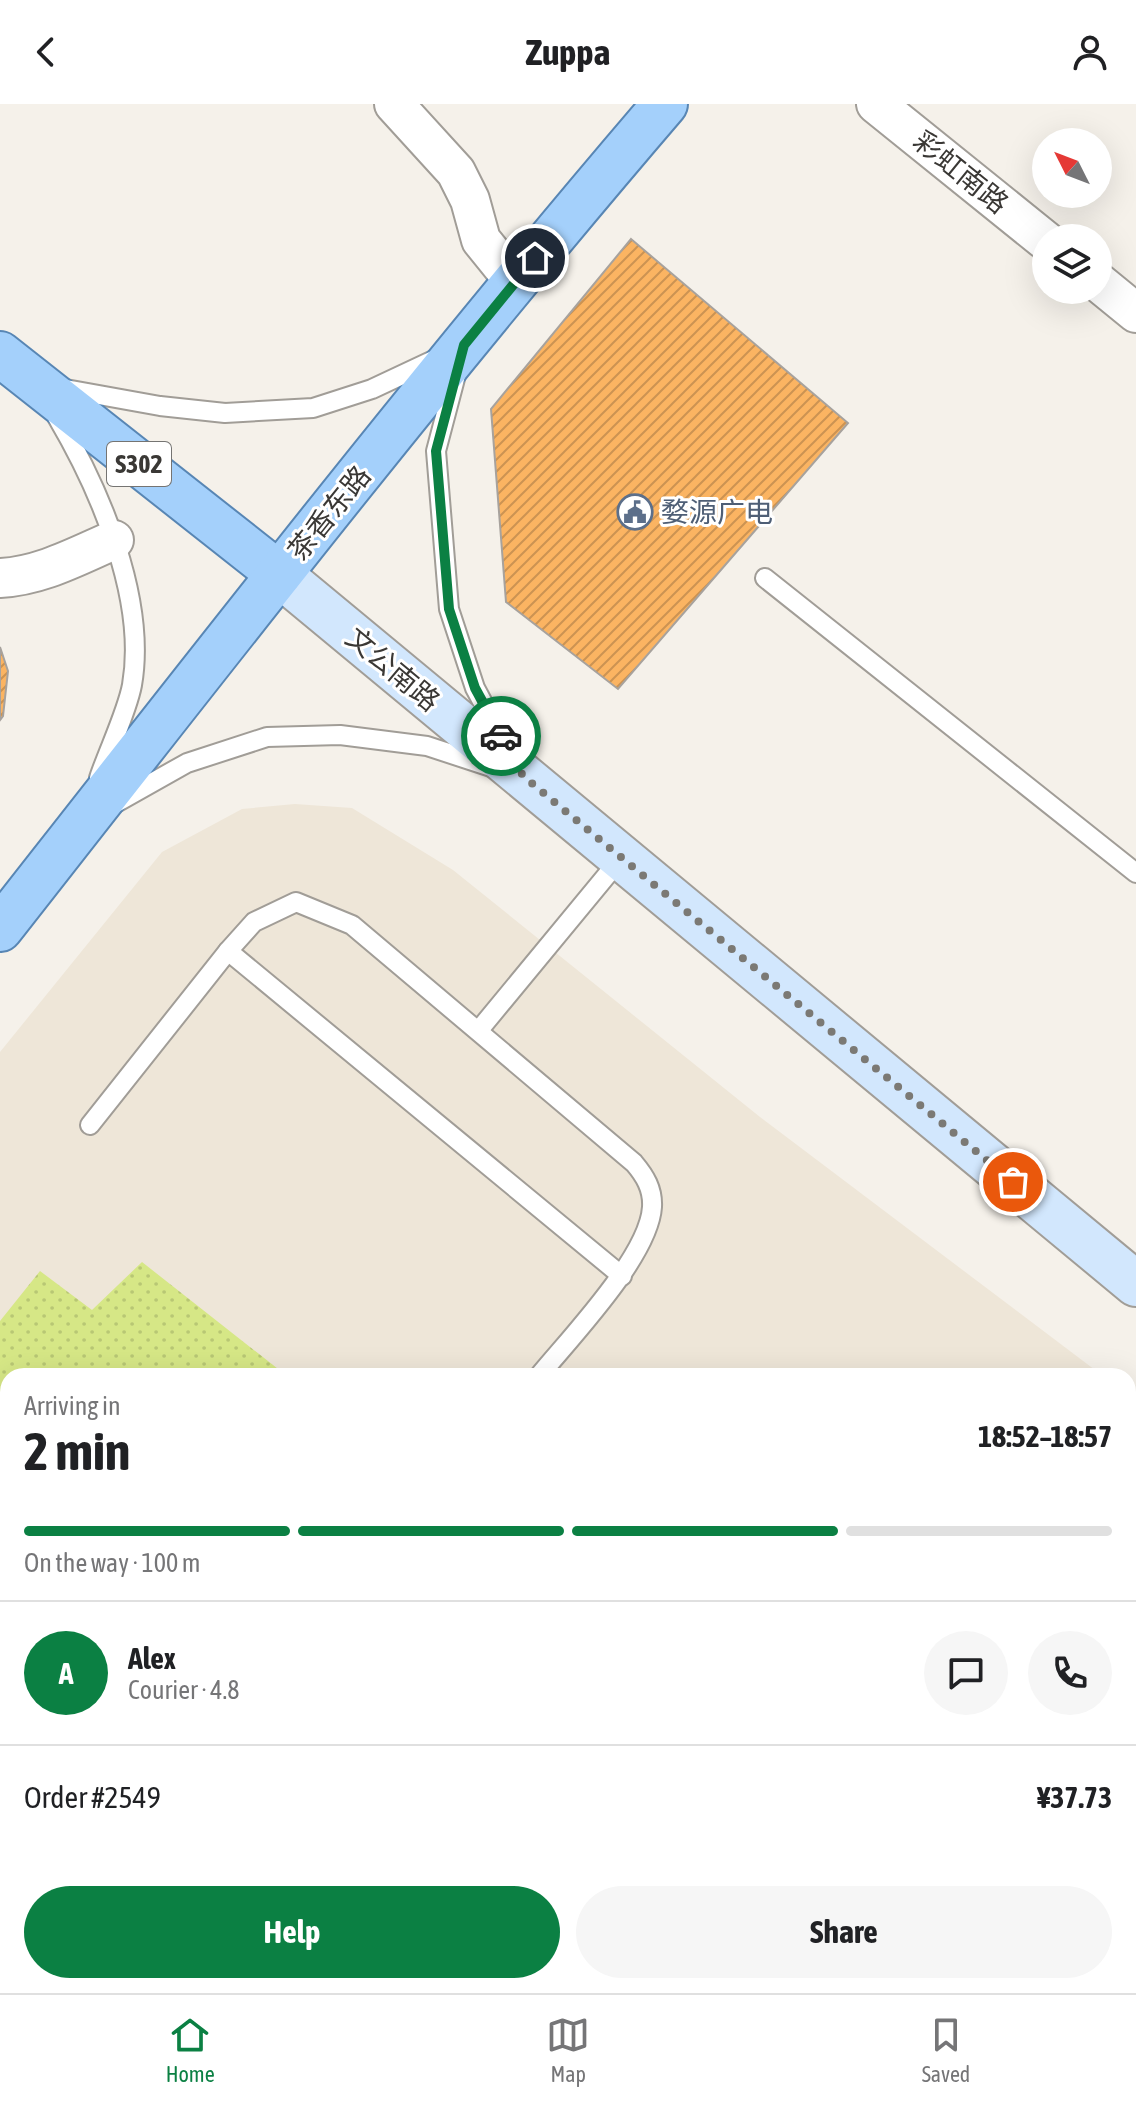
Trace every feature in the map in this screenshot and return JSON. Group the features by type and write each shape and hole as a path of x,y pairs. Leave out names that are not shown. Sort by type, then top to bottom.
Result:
{"main road":[{"name":"茶香东路","path":"0,929 279,574 515,282 665,104"},
{"name":"S302","path":"0,354 279,574"},
{"name":"文公南路","path":"279,574 1136,1284"}],"street":[{"path":"394,104 456,172 470,200 481,240 515,282"},
{"name":"彩虹南路","path":"876,104 1032,230"},
{"path":"1112,293 1136,313"},
{"path":"0,578 22,577 47,569 114,540"}],"lane":[{"path":"38,384 160,406 225,413 313,408 372,389 464,345"},
{"path":"464,345 436,451 449,609 475,688 523,776"},
{"path":"38,384 85,463 114,540 134,617 132,686 85,820"},
{"path":"765,578 1136,873"},
{"path":"85,820 187,763 267,737 340,735 427,746 523,776"},
{"path":"479,1030 621,858"},
{"path":"90,1125 254,922 296,902 352,925 479,1030 648,1178 652,1208 642,1238 622,1276 546,1368"},
{"path":"228,951 622,1276"}],"shaded area":[{"path":"295,804 352,808 453,870 760,1117 1092,1368 0,1368 0,1052 162,852 242,809"}],"green space":[{"path":"142,1262 277,1368 0,1368 0,1321 40,1271 92,1310"}],"building":[{"name":"婺源广电","path":"631,239 848,423 618,689 506,602 491,409"},
{"path":"0,647 8,671 0,720"}],"way so far":[{"path":"501,736 523,776 1013,1182"}],"place":[{"name":"婺源广电","path":"635,512"}],"route":[{"path":"501,736 475,688 449,609 436,451 464,345 535,258"}]}
